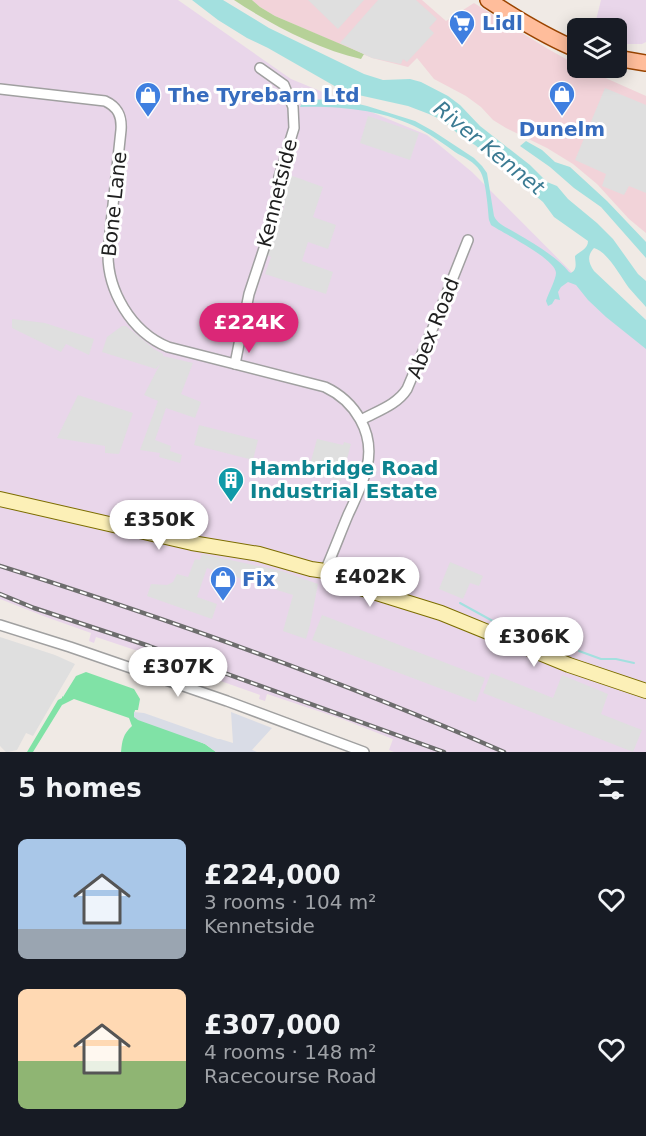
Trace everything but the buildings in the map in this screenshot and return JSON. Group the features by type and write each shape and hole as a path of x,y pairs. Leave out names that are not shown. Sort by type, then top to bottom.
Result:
{"main road":[{"path":"488,0 525,24 567,45"},
{"path":"627,55 646,51"},
{"path":"627,59 646,63"},
{"path":"0,499 192,543 259,554 324,572 351,585 448,616 569,665 646,691"}],"street":[{"name":"Kennetside","path":"235,364 249,294 277,209 279,177 294,128 293,107 284,86 260,68"},
{"name":"Bone Lane","path":"0,89 105,101 117,109 122,119 108,260 109,273 114,290 128,314 139,326 157,341 173,348 325,387 346,400 361,420 369,445 367,467 324,572"},
{"name":"Abex Road","path":"361,420 395,402 407,389 431,334 463,244"},
{"path":"0,626 70,647 227,701 364,752"}],"shaded area":[{"path":"0,0 178,0 291,79 427,135 472,172 646,347 646,752 394,752 389,750 393,739 342,719 267,694 265,701 259,699 260,695 215,679 212,685 205,682 203,675 164,660 161,666 155,662 156,657 96,637 94,643 89,641 91,633 0,599"},
{"path":"252,0 422,0 446,21 474,3 567,59 567,78 606,78 646,96 646,233 629,219 597,184 573,164 493,120 466,96 434,79 417,58 408,67 372,58 275,16"},
{"path":"308,0 364,0 338,29"},
{"path":"378,0 416,0 437,19 429,28 434,33 407,62 403,59 401,64 372,58 340,43"},
{"path":"601,0 646,0 646,42 627,44 627,18 596,18"},
{"path":"605,88 646,105 646,193 629,186 624,195 602,186 606,174 575,160"},
{"path":"368,116 419,133 410,160 360,143"},
{"path":"287,174 323,187 313,217 336,225 328,249 308,242 302,261 333,272 326,294 265,274 271,257 267,255 284,208"},
{"path":"12,319 45,323 94,339 89,355 66,344 61,352 12,328"},
{"path":"122,326 126,326 163,356 193,363 181,394 201,402 195,418 166,408 155,440 171,446 170,451 182,455 180,463 159,457 160,453 140,450 158,401 144,395 160,364 156,369 102,352 107,337"},
{"path":"78,395 133,413 119,454 105,453 105,446 57,438"},
{"path":"199,425 258,440 253,460 194,445"},
{"path":"317,439 343,445 344,442 351,444 341,481 308,472"},
{"path":"202,554 282,571 318,584 306,639 283,631 293,595 207,568 197,597 217,604 212,619 147,596 151,584 167,585 173,582 177,574 188,577 195,559 200,560"},
{"path":"450,562 483,576 479,586 470,583 463,599 439,589"},
{"path":"322,615 485,678 476,702 312,640"},
{"path":"0,637 75,664 33,736 26,733 17,750 8,752 0,746"},
{"path":"491,673 553,698 562,675 608,694 601,714 642,730 633,752 483,693"},
{"path":"134,712 144,713 233,743 231,712 272,728 252,750 257,752 216,752 205,744 138,720 134,717"}],"green space":[{"path":"234,0 252,0 275,16 364,54 361,59 311,42 279,27"},
{"path":"86,672 134,689 140,699 138,710 135,710 134,714 205,744 216,752 121,752 124,738 132,726 129,718 74,699 62,705 33,752 27,752 58,700 63,697 76,676"}],"water":[{"name":"River Kennet","path":"192,0 223,0 269,28 364,74 383,80 410,79 421,82 460,105 480,126 530,165 547,182 557,186 568,199 597,223 613,239 638,274 646,281 646,307 604,254 594,248 589,256 594,271 646,320 646,349 606,317 576,285 568,282 561,287 558,292 560,300 555,299 548,306 546,301 556,276 554,267 539,254 491,225 484,181 480,171 472,162 425,132 392,117 362,110 300,107 303,100 338,99 415,121 433,131 474,158 487,173 494,216 498,222 530,241 569,272 575,270 575,256 585,248 588,241 554,217 543,202 475,145 442,120 429,114 408,106 354,94 338,88 247,38"},
{"path":"526,141 542,150 555,162 570,167 607,201 646,242 646,258 601,207 520,146"}],"waterway":[{"path":"460,603 500,625 564,646"},
{"path":"579,651 601,659 616,659 634,663"}],"railway":[{"path":"0,566 255,652 380,700 504,752"},
{"path":"0,594 444,752"}],"place":[{"name":"Lidl","path":"462,46"},
{"name":"Dunelm","path":"562,117"},
{"name":"The Tyrebarn Ltd","path":"148,118"},
{"name":"Hambridge Road Industrial Estate","path":"231,503"},
{"name":"Fix","path":"223,602"}]}
